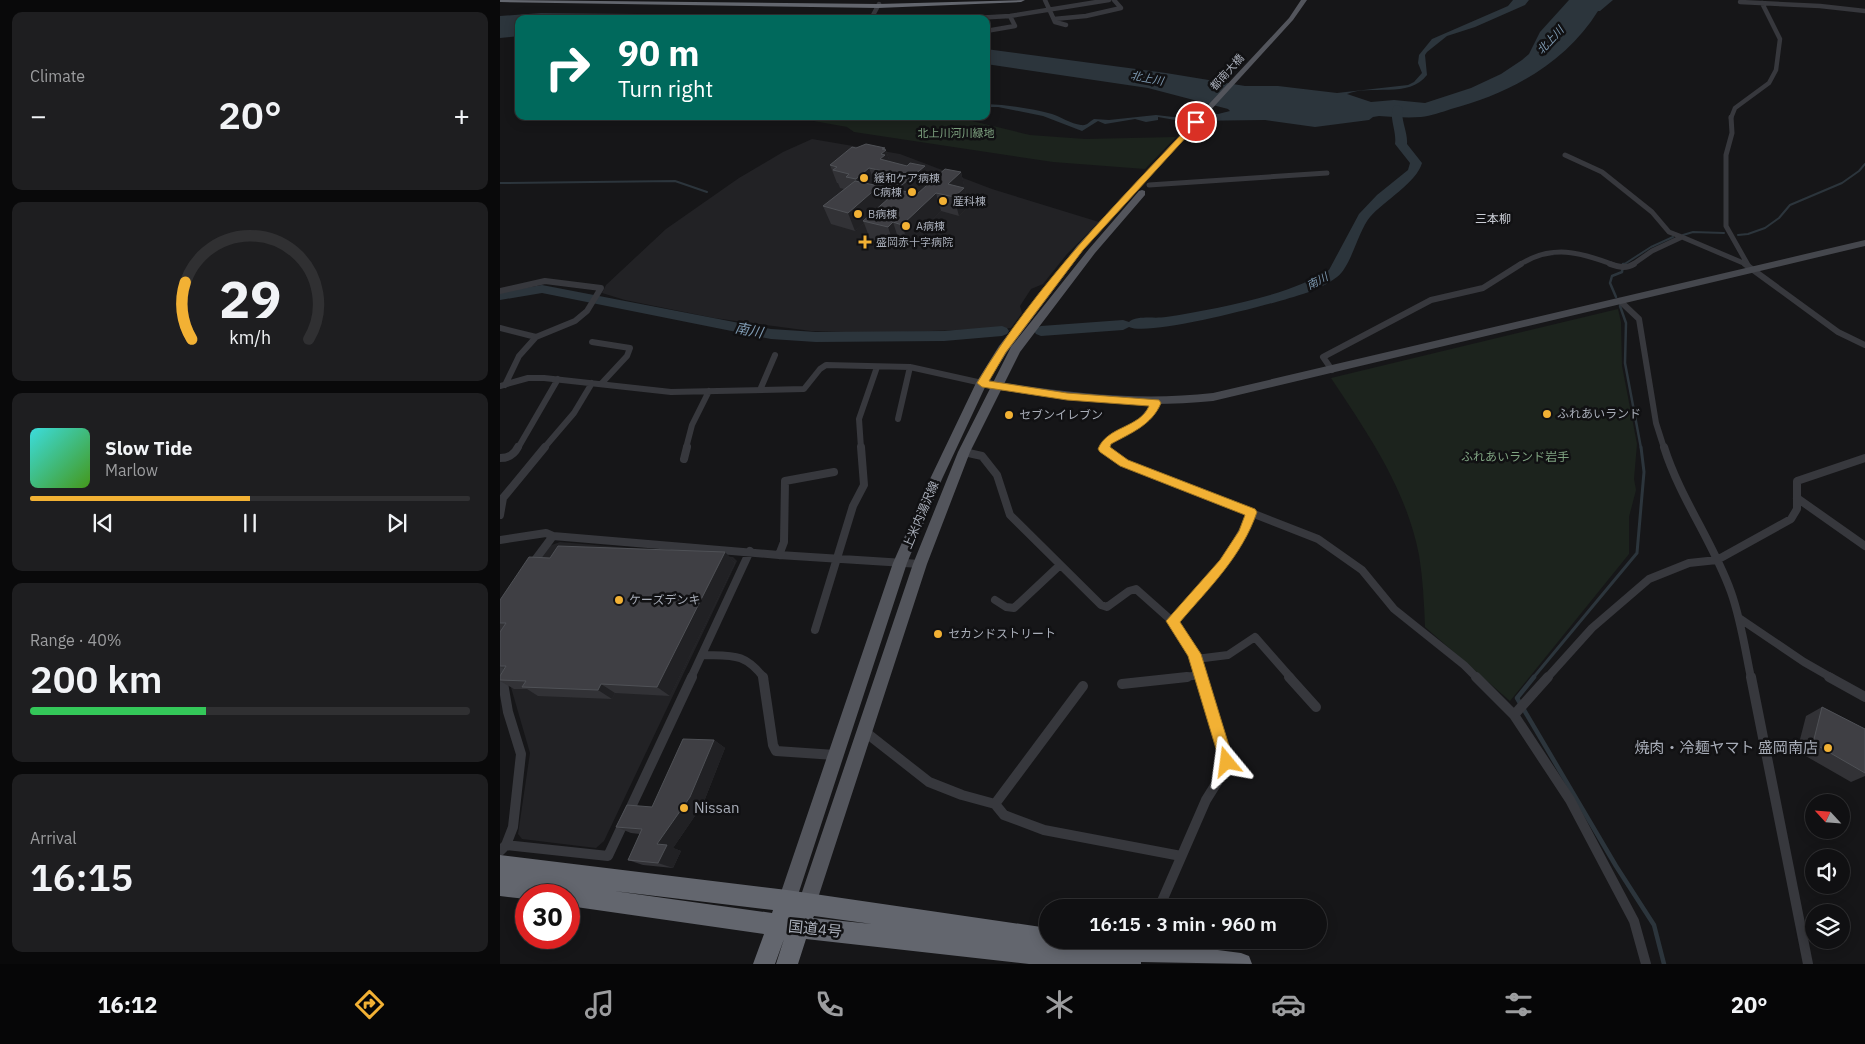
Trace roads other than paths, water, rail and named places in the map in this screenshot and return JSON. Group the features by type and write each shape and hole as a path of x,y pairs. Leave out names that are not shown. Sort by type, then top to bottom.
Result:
{"highway":[{"path":"500,0 805,3"},
{"path":"642,0 878,5 937,5 1021,0"},
{"path":"878,5 976,0"},
{"name":"国道4号","path":"500,866 797,903 1039,938"},
{"name":"国道4号","path":"500,885 789,926 1130,964"},
{"path":"764,964 789,926 797,903"},
{"path":"787,964 789,926"},
{"path":"1141,949 1241,964"}],"main road":[{"name":"都南大橋","path":"1151,180 1291,27 1307,2"},
{"name":"上米内湯沢線","path":"797,903 835,755 900,563 936,479 989,384 1039,317 1151,180"},
{"name":"上米内湯沢線","path":"797,903 864,731 920,564 989,384"}],"street":[{"path":"1044,0 1054,19 1066,25"},
{"path":"990,17 1010,16 1109,0"},
{"path":"1054,19 1086,16 1121,8 1114,0"},
{"path":"1761,1 1865,12"},
{"path":"1751,267 1726,226 1726,155 1732,133 1731,115 1735,108 1769,83 1776,70 1780,39 1761,1"},
{"path":"873,15 878,5"},
{"path":"990,30 1015,26 1010,16"},
{"path":"1565,155 1602,172 1652,212 1669,232 1751,267 1838,332 1865,345"},
{"path":"1151,180 1327,173"},
{"path":"1332,370 1323,357 1431,300 1483,288 1527,260 1546,252 1570,252 1591,256 1619,267 1629,266 1652,251 1682,238"},
{"path":"503,386 528,378 558,379 671,392 804,389 820,369 826,365 877,366 910,367 989,384 1067,397 1156,403 1213,397 1620,301 1751,267 1865,243"},
{"path":"500,291 545,281 601,288 587,311 575,321 536,337 519,356 503,386"},
{"path":"1620,301 1639,319 1656,423 1666,454 1681,490 1717,560 1731,592 1739,618 1808,964"},
{"path":"500,328 536,337"},
{"path":"500,336 508,330"},
{"path":"500,515 503,498 596,384 627,356 630,348 592,342"},
{"path":"760,390 775,354"},
{"path":"815,630 853,506 864,485 859,419 877,366"},
{"path":"898,420 910,367"},
{"path":"500,458 507,458 515,453 558,379"},
{"path":"684,459 692,425 709,391"},
{"path":"1156,403 1152,412 1141,422 1106,441 1104,449 1124,463 1318,539 1362,570 1394,609 1464,665 1515,713 1570,800 1596,846 1634,921 1646,964"},
{"path":"964,452 982,456 998,475 1010,515 1104,607 1107,607 1129,590 1136,589 1180,630 1196,659 1227,762 1221,776 1206,800 1163,899"},
{"path":"1515,713 1592,628 1649,579 1689,563 1717,560 1791,519 1797,509 1797,481 1865,458"},
{"path":"779,555 784,542 785,482 834,472"},
{"path":"1797,498 1865,546"},
{"path":"1172,621 1224,563 1244,533 1251,512"},
{"path":"500,540 546,533 553,536 750,551 779,555 920,564"},
{"path":"524,575 553,536"},
{"path":"500,665 508,712 521,754 514,826 503,848 608,856 750,551"},
{"path":"995,600 1006,607 1014,608 1060,564"},
{"path":"1739,618 1804,662 1865,697"},
{"path":"1196,659 1228,655 1256,636 1316,707"},
{"path":"702,655 738,656 754,665 764,678 773,745 776,751 835,755"},
{"path":"1122,684 1201,675"},
{"path":"995,804 1083,686"},
{"path":"864,731 929,782 962,795 995,804 1004,815 1044,830 1182,856"}],"water":[{"name":"北上川","path":"1513,0 1529,0 1525,5 1475,27 1447,36 1427,52 1425,55 1427,75 1410,87 1356,91 1347,94 1371,102 1394,100 1425,103 1471,88 1501,74 1529,54 1540,32 1569,0 1613,0 1598,11 1585,30 1570,46 1534,74 1494,95 1473,103 1425,116 1379,116 1369,120 1315,127 1265,120 1181,121 1158,117 1158,120 1146,122 1135,119 1105,124 1098,121 1082,131 1043,116 990,107 990,104 1028,108 1083,125 1094,119 1109,120 1156,115 1182,118 1193,116 1197,113 1218,114 1230,111 1148,88 990,65 990,50 1166,73 1245,86 1278,86 1337,93 1408,85 1414,82 1422,73 1418,63 1419,55 1432,39 1508,6"},
{"path":"541,13 659,15 515,15 515,36 500,38 500,16"}],"waterway":[{"name":"南川","path":"1135,324 1165,322 1239,307 1300,290 1335,272 1363,217 1381,198 1414,171 1416,163 1401,144 1402,135 1396,115 1398,108"},
{"path":"1738,235 1748,234 1765,228 1779,218 1790,205 1842,183 1859,171 1865,164"},
{"path":"500,183 675,181 707,192"},
{"path":"1683,235 1693,232 1724,233"},
{"path":"1625,264 1651,247 1673,237"},
{"path":"1616,297 1610,283 1612,276 1622,272 1625,264"},
{"name":"南川","path":"500,296 542,289 771,334 816,337 944,336 1002,331"},
{"path":"1620,306 1626,323 1625,363 1641,448"},
{"name":"南川","path":"1041,331 1123,325"},
{"path":"1533,678 1637,553 1644,472 1641,447"},
{"path":"1534,677 1517,698 1616,866 1654,925 1664,964"}],"place":[{"name":"緩和ケア病棟","path":"864,178"},
{"name":"C病棟","path":"912,192"},
{"name":"産科棟","path":"943,201"},
{"name":"B病棟","path":"858,214"},
{"name":"A病棟","path":"906,226"},
{"name":"盛岡赤十字病院","path":"865,242"},
{"name":"ふれあいランド","path":"1547,414"},
{"name":"セブンイレブン","path":"1009,415"},
{"name":"ケーズデンキ","path":"619,600"},
{"name":"セカンドストリート","path":"938,634"},
{"name":"焼肉・冷麺ヤマト 盛岡南店","path":"1828,748"},
{"name":"Nissan","path":"684,808"}],"district":[{"name":"三本柳","path":"1493,219"}],"park label":[{"name":"北上川河川緑地","path":"956,133"},
{"name":"ふれあいランド岩手","path":"1515,457"}]}
